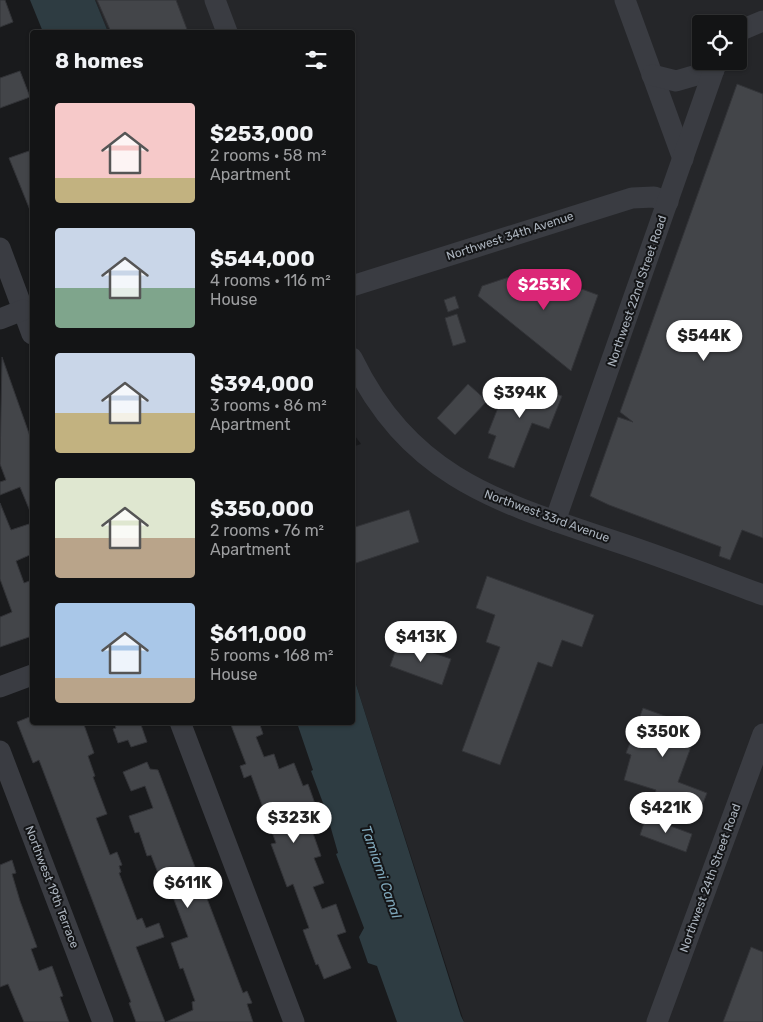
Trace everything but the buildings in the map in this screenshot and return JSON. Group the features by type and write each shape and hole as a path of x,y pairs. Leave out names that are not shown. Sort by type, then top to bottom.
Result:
{"street":[{"path":"215,0 226,30"},
{"path":"625,0 683,159"},
{"path":"652,75 676,81 705,70"},
{"name":"Northwest 22nd Street Road","path":"555,521 715,70"},
{"name":"Northwest 34th Avenue","path":"355,285 632,198 654,197 668,202"},
{"path":"0,248 30,329"},
{"path":"0,319 23,310"},
{"name":"Northwest 33rd Avenue","path":"355,364 364,381 389,418 435,464 477,490 555,521 763,595"},
{"path":"0,687 30,676"},
{"path":"181,725 294,1022"},
{"name":"Northwest 24th Street Road","path":"657,1022 763,734"},
{"name":"Northwest 19th Terrace","path":"0,751 103,1022"}],"shaded area":[{"path":"95,0 763,0 763,1022 464,1022 355,681 355,446 361,444 355,436 355,30 107,30"}],"water":[{"path":"30,0 95,0 107,30 42,30"},
{"name":"Tamiami Canal","path":"355,681 464,1022 397,1022 377,966 368,963 359,937 364,928 336,854 338,853 326,811 311,771 313,770 298,725 355,725"}]}
